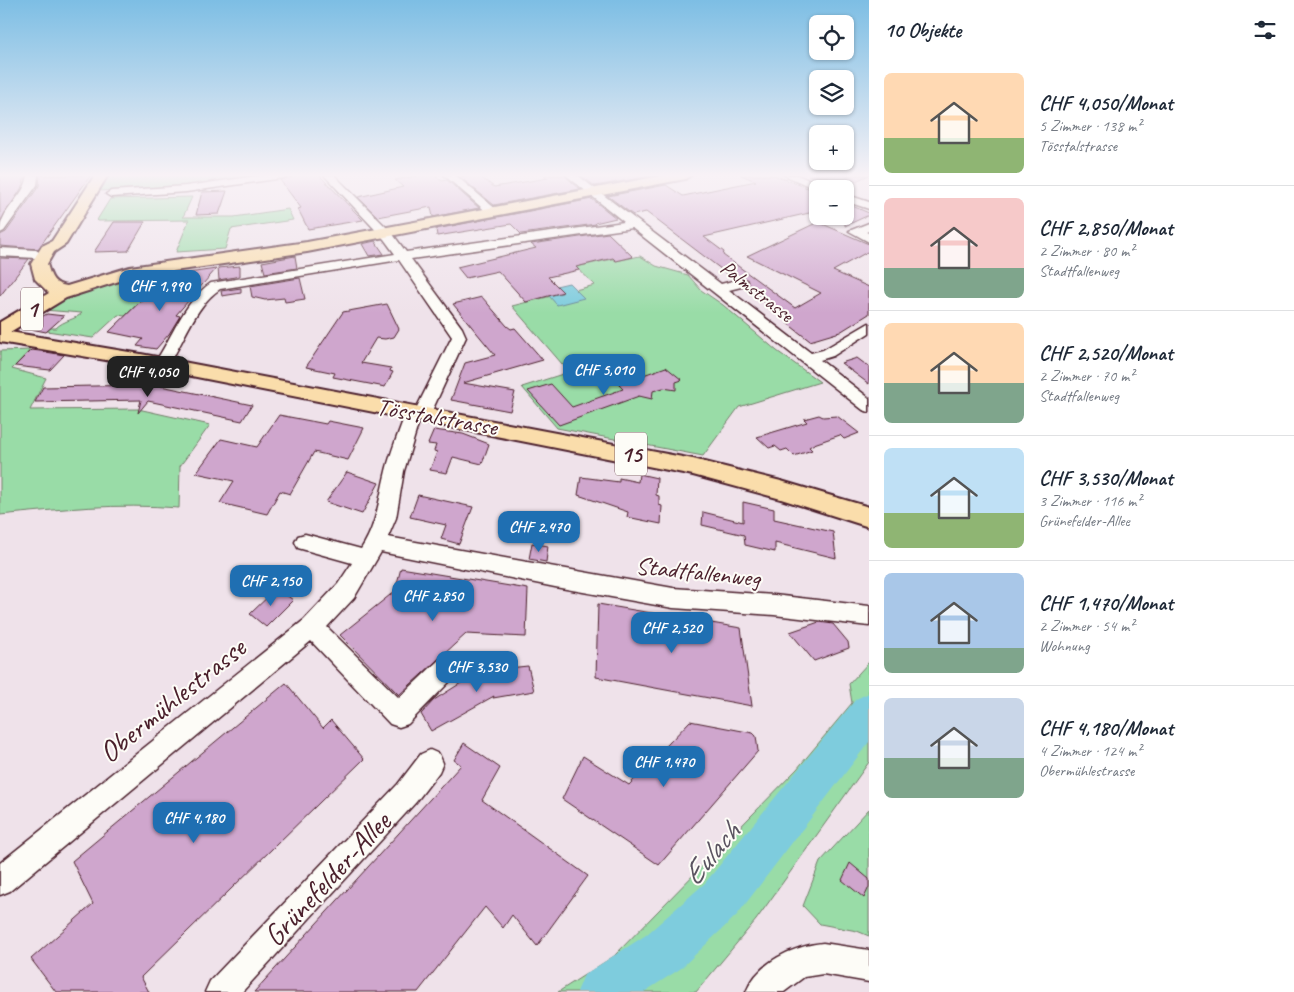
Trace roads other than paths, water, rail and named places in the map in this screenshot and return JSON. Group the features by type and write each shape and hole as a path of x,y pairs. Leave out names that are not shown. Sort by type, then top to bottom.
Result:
{"main road":[{"path":"63,288 52,266 59,248 58,244 72,221"},
{"name":"1","path":"0,318 63,288 130,272 307,247 443,221"},
{"name":"1","path":"0,330 50,299 63,288"},
{"name":"Tösstalstrasse","path":"0,336 419,412 693,466 790,492 869,517"}],"street":[{"path":"374,221 403,256 457,331 459,337 419,412"},
{"name":"Palmstrasse","path":"633,221 869,406"},
{"path":"162,364 171,353 200,299 208,289 224,284 403,256 636,224"},
{"path":"869,228 855,231 869,238"},
{"path":"0,252 36,254"},
{"path":"719,289 740,284"},
{"path":"809,359 828,353 869,327"},
{"name":"Obermühlestrasse","path":"0,881 312,627 346,591 371,551 386,518 395,471 419,412"},
{"path":"305,542 371,551"},
{"name":"Stadtfallenweg","path":"371,551 555,578 673,598 774,605 869,616"},
{"path":"312,627 399,715 450,665"},
{"name":"Grünefelder-Allee","path":"221,992 407,793 430,762"},
{"path":"762,992 785,970 801,961 838,958 869,966"}],"water":[{"path":"569,283 584,298 557,305 549,296 562,293 556,286"}],"waterway":[{"name":"Eulach","path":"601,992 663,952 721,899 869,712"}]}
